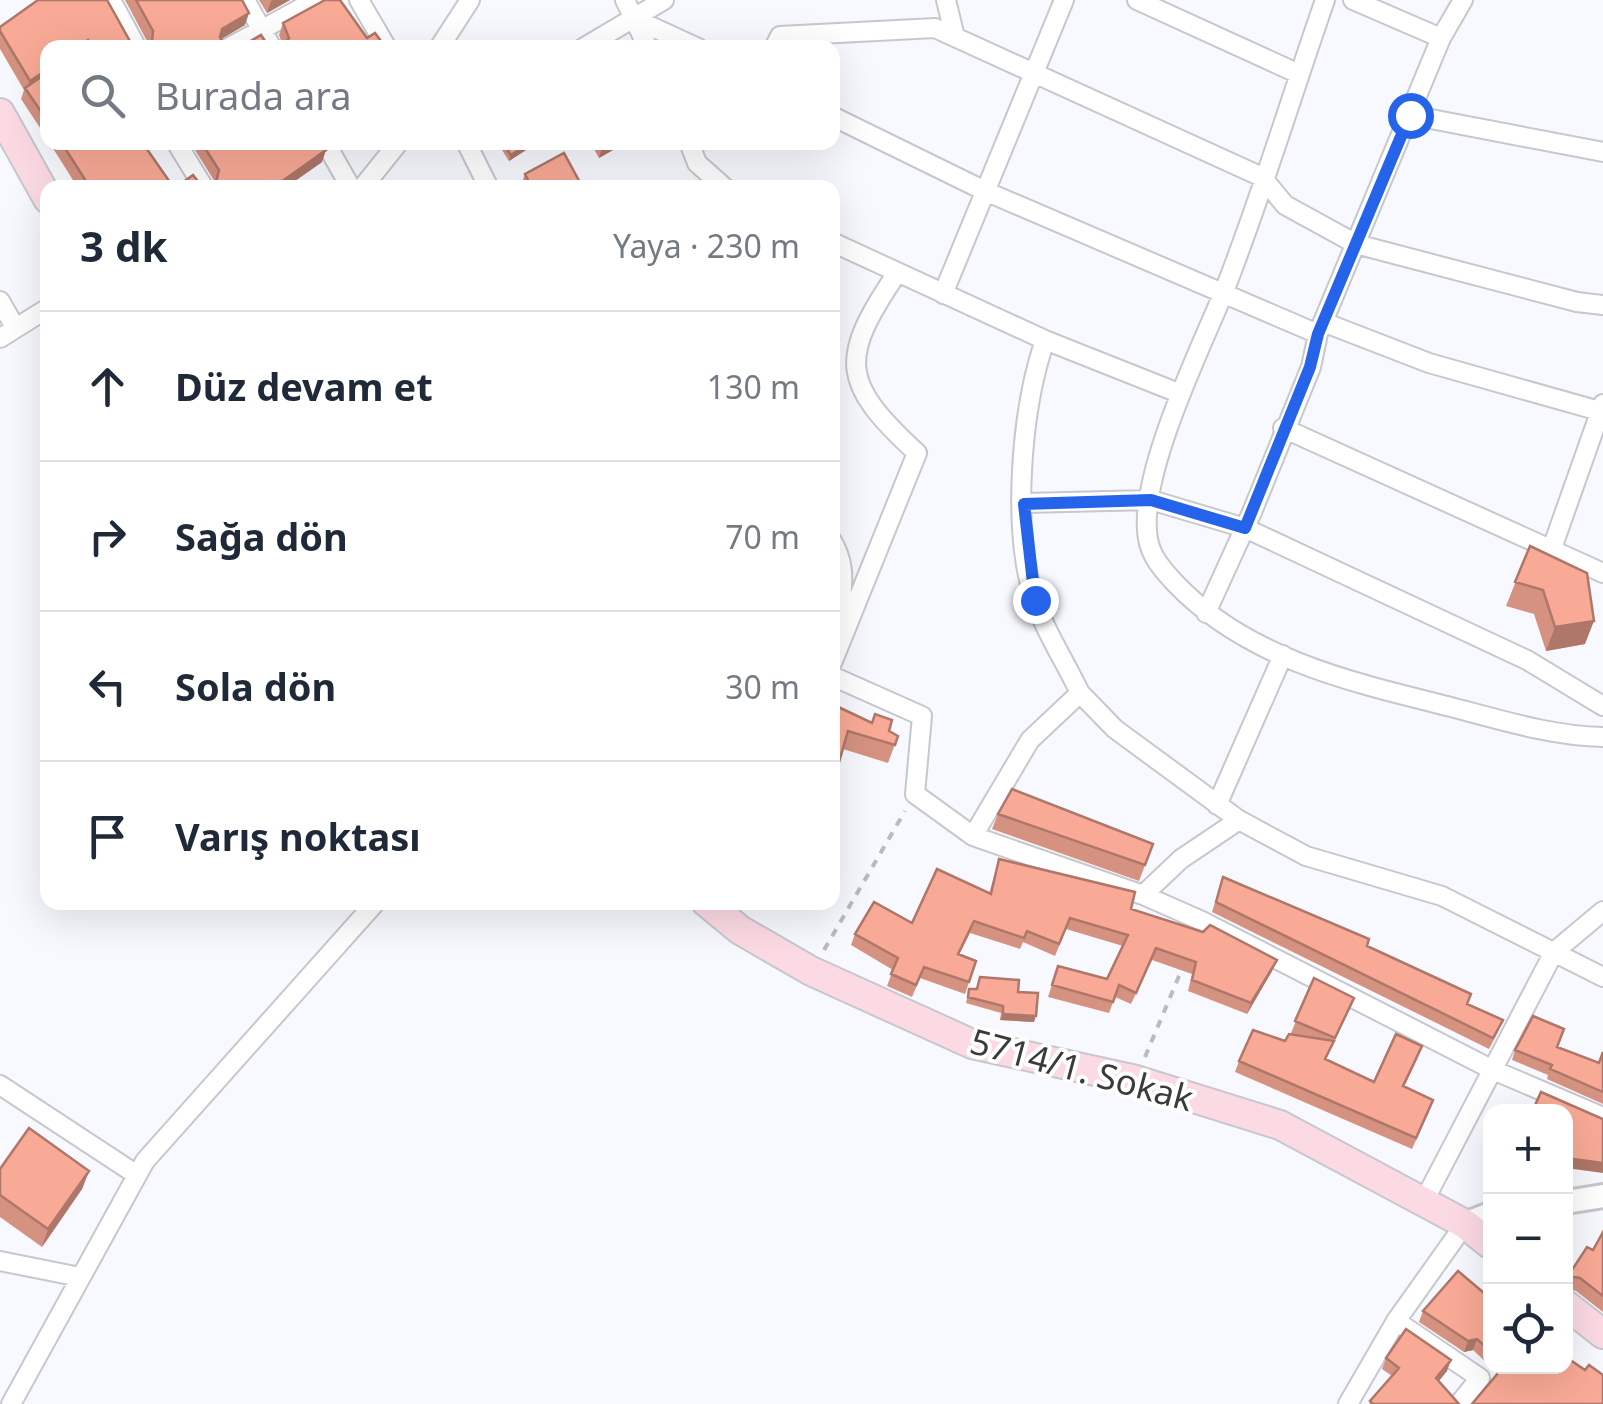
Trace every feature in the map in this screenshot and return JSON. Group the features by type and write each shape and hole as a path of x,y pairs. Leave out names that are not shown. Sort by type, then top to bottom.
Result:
{"main road":[{"path":"0,113 40,185"},
{"name":"5714/1. Sokak","path":"716,910 740,930 811,971 972,1044 1136,1080 1280,1126 1424,1201 1478,1219"},
{"path":"1573,1310 1603,1334"}],"street":[{"path":"110,0 132,40"},
{"path":"245,0 267,40"},
{"path":"240,40 316,0"},
{"path":"359,0 382,40"},
{"path":"444,40 470,0"},
{"path":"625,0 645,40"},
{"path":"597,40 664,0"},
{"path":"946,0 955,36"},
{"path":"943,294 1064,0"},
{"path":"1137,0 1299,74"},
{"path":"1324,0 1224,292 1181,394 1151,500 1147,538 1157,564 1236,635 1370,689 1520,726 1603,737"},
{"path":"1353,0 1441,38"},
{"path":"1206,612 1245,528 1310,367 1320,328 1441,38 1463,0"},
{"path":"635,18 681,40"},
{"path":"778,40 780,36 847,29 935,28 1262,177 1284,206 1356,244 1577,302 1603,305"},
{"path":"1410,115 1603,152"},
{"path":"840,120 985,191 1224,292 1429,363 1602,409 1551,551"},
{"path":"181,150 199,180"},
{"path":"330,150 346,180"},
{"path":"369,180 396,150"},
{"path":"470,150 485,180"},
{"path":"692,150 698,163 716,180"},
{"path":"840,246 1045,340 1181,394"},
{"path":"840,641 917,452 874,413 856,376 855,344 897,273"},
{"path":"0,301 8,333 40,313"},
{"path":"1045,340 1024,416 1024,504 1035,600 1080,692 1115,729 1239,820 1306,856 1442,896 1603,977"},
{"path":"1283,428 1603,573"},
{"path":"1024,504 1151,500 1245,528 1528,660 1603,706"},
{"path":"840,554 845,562 840,591"},
{"path":"840,620 842,636"},
{"path":"1217,804 1284,655"},
{"path":"840,680 922,716 915,794 972,836 1143,895 1202,921 1493,1070 1603,1117"},
{"path":"972,836 1030,740 1080,692"},
{"path":"1143,895 1181,859 1239,820"},
{"path":"11,1404 137,1175 169,1130 369,910"},
{"path":"1424,1201 1554,952 1603,911"},
{"path":"0,1085 137,1175"},
{"path":"1573,1201 1601,1198"},
{"path":"1348,1404 1396,1321 1478,1219"},
{"path":"0,1261 80,1276"},
{"path":"1396,1321 1480,1378 1459,1404"}],"path":[{"path":"811,971 915,794"},
{"path":"1136,1080 1202,921"}],"building":[{"path":"38,0 107,0 129,40 40,40 40,74 30,81 0,27"},
{"path":"136,0 242,0 249,13 222,29 222,40 152,40 153,31"},
{"path":"325,0 340,0 367,38 375,33 380,40 288,40 283,23"},
{"path":"40,78 40,110 25,88"},
{"path":"66,150 148,150 168,180 85,180"},
{"path":"206,150 326,150 284,180 217,180 219,170"},
{"path":"564,153 579,180 528,180 525,174"},
{"path":"1530,546 1587,573 1594,621 1555,627 1543,590 1515,582"},
{"path":"840,708 872,723 875,714 892,720 889,731 898,736 895,745 848,731 840,759"},
{"path":"1012,789 1153,844 1145,865 998,814"},
{"path":"999,859 1135,892 1131,909 1203,932 1210,925 1277,960 1251,1003 1192,980 1196,962 1156,948 1136,993 1119,985 1113,1002 1052,985 1058,966 1107,979 1128,935 1070,918 1059,944 1027,931 1024,938 974,921 958,954 976,961 969,982 924,967 916,985 891,974 898,958 855,934 874,902 912,923 937,869 991,894"},
{"path":"1223,877 1369,939 1367,946 1471,994 1467,1004 1503,1020 1493,1038 1216,902"},
{"path":"980,977 1019,980 1018,992 1038,993 1036,1016 1003,1014 1003,1006 968,997 969,989 977,989"},
{"path":"1314,978 1354,998 1335,1038 1295,1021"},
{"path":"1533,1016 1564,1029 1557,1047 1599,1063 1603,1052 1603,1092 1515,1050"},
{"path":"1253,1030 1285,1041 1289,1034 1334,1041 1325,1059 1374,1082 1396,1034 1422,1046 1403,1086 1433,1100 1416,1138 1239,1061"},
{"path":"1541,1092 1569,1104 1536,1104"},
{"path":"1573,1106 1603,1119 1603,1163 1573,1159"},
{"path":"29,1128 89,1171 48,1229 0,1195 0,1169"},
{"path":"1603,1232 1603,1296 1573,1277 1573,1268 1587,1247 1593,1250"},
{"path":"1458,1271 1483,1292 1483,1345 1477,1339 1468,1341 1423,1311"},
{"path":"1406,1329 1451,1360 1436,1378 1459,1404 1370,1401 1399,1368 1386,1358"},
{"path":"1573,1362 1585,1370 1589,1365 1603,1375 1603,1404 1472,1404 1497,1374 1573,1374"}],"route":[{"path":"1035,600 1024,536 1024,504 1151,500 1245,528 1310,367 1318,334 1410,115"}]}
